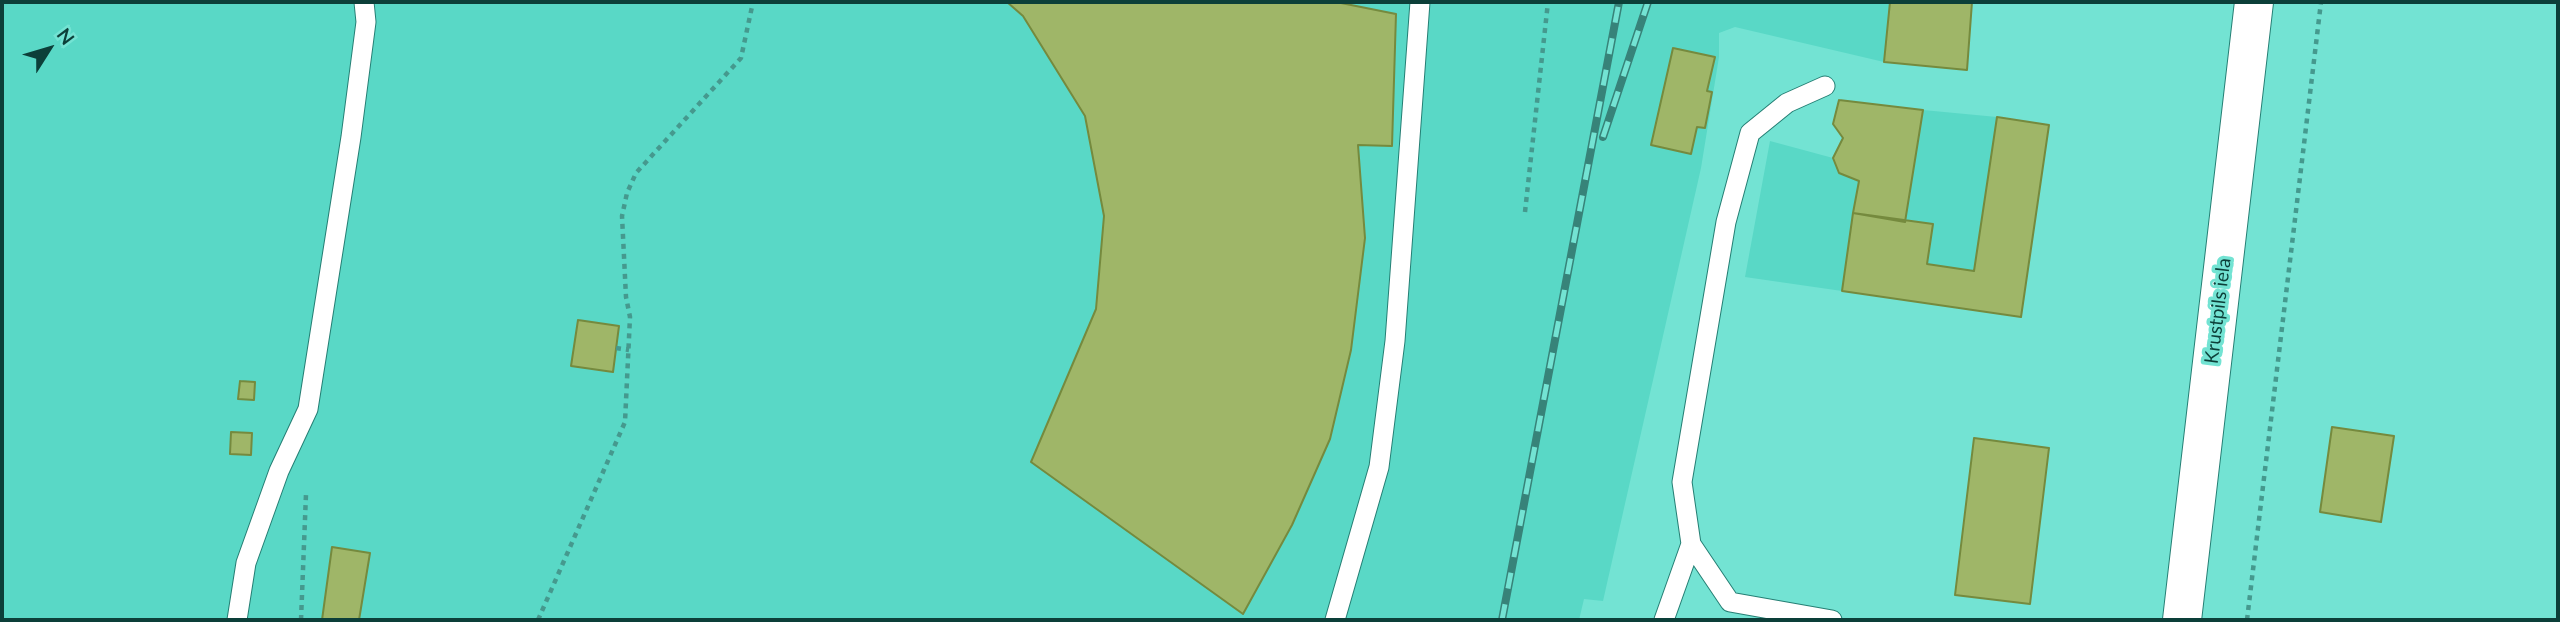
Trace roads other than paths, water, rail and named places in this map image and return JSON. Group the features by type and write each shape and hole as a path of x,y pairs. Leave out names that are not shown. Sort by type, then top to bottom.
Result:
{"main road":[{"name":"Krustpils iela","path":"2182,620 2254,2"}],"lane":[{"path":"237,620 246,564 279,471 308,409 351,137 366,22 364,2"},
{"path":"1335,620 1379,467 1395,341 1420,2"},
{"path":"1825,86 1787,103 1750,133 1726,222 1682,482 1691,544 1730,602 1832,620"},
{"path":"1664,620 1691,544"}],"railway":[{"path":"1502,620 1619,2"},
{"path":"1603,137 1648,2"}]}
